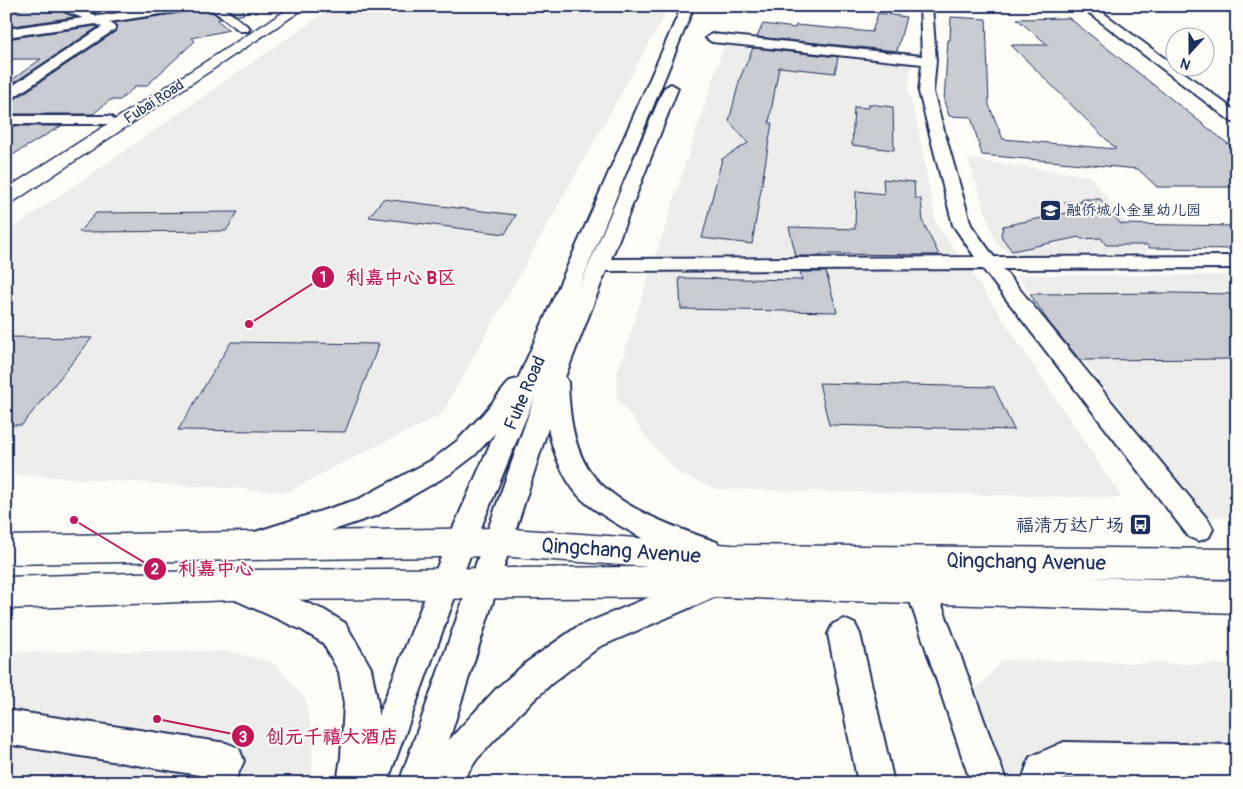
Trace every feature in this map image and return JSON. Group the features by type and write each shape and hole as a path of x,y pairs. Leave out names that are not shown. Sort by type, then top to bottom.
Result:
{"main road":[{"name":"Fubai Road","path":"6,183 286,6"},
{"name":"Fubai Road","path":"6,198 302,6"},
{"name":"Qingchang Avenue","path":"6,550 499,542 725,571 921,589 1237,597"},
{"name":"Qingchang Avenue","path":"6,593 231,585 444,583 483,585 725,571 1237,564"}],"street":[{"path":"6,96 110,27 98,20 68,9 71,6"},
{"path":"6,33 193,6"},
{"path":"213,6 244,28"},
{"name":"Fuhe Road","path":"417,783 499,542 547,366 688,6"},
{"name":"Fuhe Road","path":"369,783 461,542 598,266 705,6"},
{"path":"926,6 929,61 926,92 962,225 989,264 1199,529"},
{"path":"1086,6 1237,119"},
{"path":"1099,6 1166,55"},
{"path":"712,38 929,61"},
{"path":"1197,78 1237,107"},
{"path":"6,120 107,120"},
{"path":"598,266 1237,262"},
{"path":"250,547 368,507 441,467 466,448 547,366"},
{"path":"547,366 566,455 578,477 600,500 658,533 684,545 725,571"},
{"path":"439,783 465,747 508,701 539,673 588,637 725,571"},
{"path":"231,585 296,612 334,633 355,668 361,704 359,758 355,783"},
{"path":"921,589 990,783"},
{"path":"844,634 876,783"},
{"path":"6,727 226,761 214,783"},
{"path":"1039,783 1043,770 1064,760 1237,763"}],"shaded area":[{"path":"334,6 670,6 441,415 342,463 288,492 6,474 6,233"},
{"path":"724,46 912,65 908,90 917,122 936,224 980,285 1122,498 716,489 678,473 652,444 617,398 617,374"},
{"name":"融侨城小金星幼儿园","path":"968,159 1090,176 1149,252 1014,256 996,244"},
{"path":"1016,275 1237,275 1237,517 1206,517"},
{"path":"226,651 274,663 305,699 313,738 312,783 6,783 6,652"},
{"path":"1002,660 1237,665 1237,783 1006,783 973,693"}],"building":[{"path":"20,6 62,6 60,9 63,12 75,17 6,27 6,9 19,11"},
{"path":"79,6 152,6 98,14"},
{"path":"201,6 205,6 221,19 217,20 229,30 192,38 195,41 146,86 136,86 120,100 110,100 93,114 6,114 6,102 12,101 115,32 118,27 114,23 193,11"},
{"path":"224,6 243,6 244,14 237,16"},
{"path":"878,13 906,17 897,51 757,37 763,24 795,28 796,25 872,32"},
{"path":"951,17 986,19 989,105 1003,139 1116,149 1011,45 1048,45 1017,19 1069,18 1237,151 1237,187 1157,187 1138,169 982,155 971,117 949,116 944,101"},
{"path":"98,27 6,88 6,84 41,59 6,59 6,39"},
{"path":"753,48 838,57 835,73 779,67 769,123 772,123 752,244 702,238 722,159 748,143 729,121 740,78"},
{"path":"869,104 893,107 894,150 852,145 854,107 869,108"},
{"path":"6,126 61,126 6,159"},
{"path":"883,179 914,182 915,198 921,199 923,222 939,255 821,254 821,256 796,256 789,227 855,229 856,191 884,194"},
{"path":"383,199 516,215 505,234 369,217"},
{"path":"1080,199 1100,199 1121,224 1237,226 1237,249 1149,248 1147,245 1106,245 1101,238 1081,239 1079,237 1012,251 1001,235 1003,226 1071,212 1064,202 1083,202"},
{"path":"238,212 226,231 79,232 96,213"},
{"path":"800,272 826,272 837,312 681,309 679,278 802,280"},
{"path":"1030,294 1237,294 1237,359 1080,360 1048,321"},
{"path":"6,337 92,338 22,425 6,425"},
{"path":"231,342 379,344 345,432 178,430"},
{"path":"819,383 994,387 1014,430 829,425"}],"place":[{"name":"融侨城小金星幼儿园","path":"1050,210"},
{"name":"利嘉中心 B区","path":"249,324"},
{"name":"利嘉中心","path":"74,520"},
{"name":"福清万达广场","path":"1140,525"},
{"name":"创元千禧大酒店","path":"157,719"}]}
